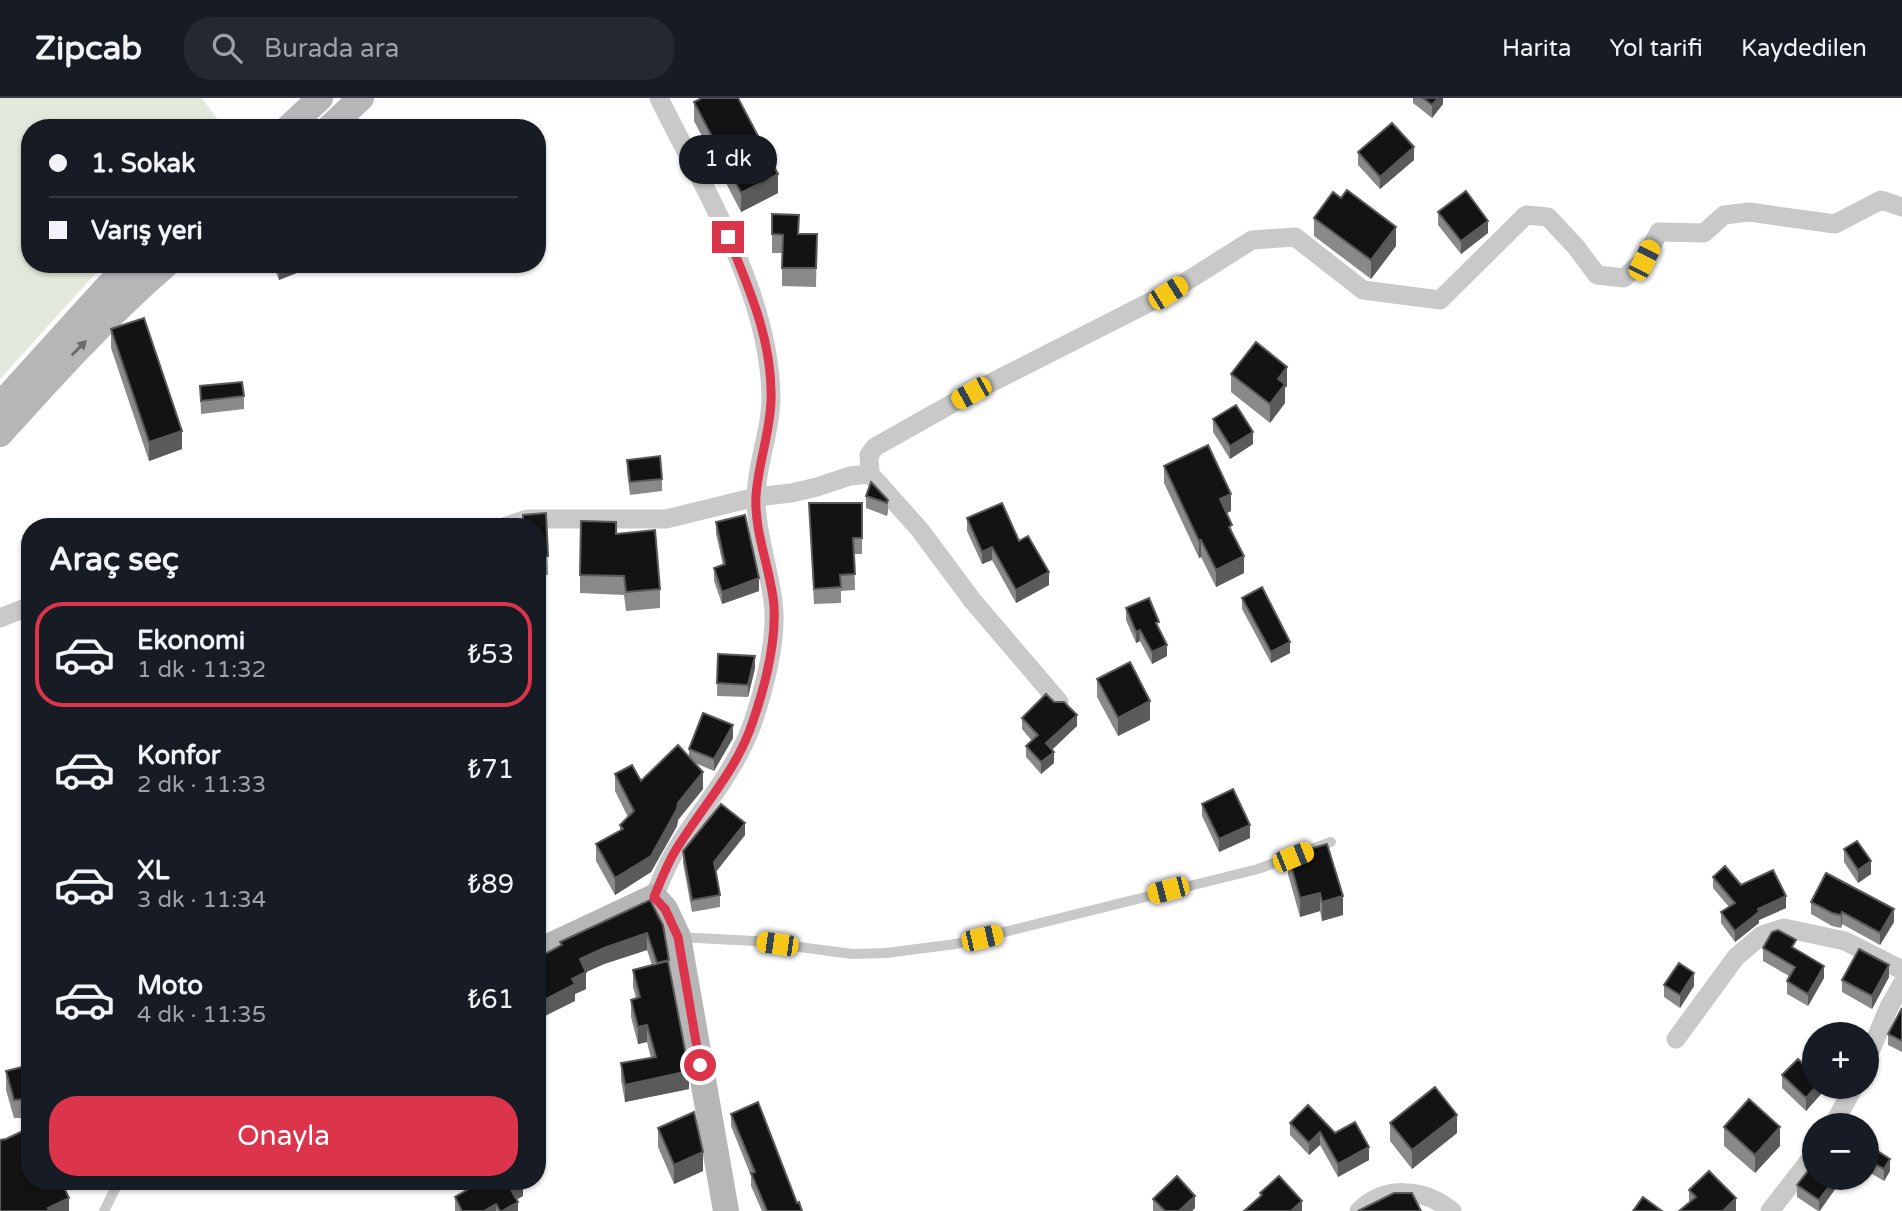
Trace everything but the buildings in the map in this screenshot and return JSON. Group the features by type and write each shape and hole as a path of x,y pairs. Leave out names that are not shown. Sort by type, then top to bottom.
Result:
{"street":[{"path":"298,119 320,98"},
{"path":"339,119 361,98"},
{"path":"546,948 654,897 674,854 741,750 753,722 773,636 774,606 756,497 771,400 764,335 751,293 728,237 659,98"},
{"path":"1059,702 972,600 920,530 870,474 869,455 876,447 971,393 1168,293 1252,240 1295,237 1363,290 1440,300 1526,215 1548,217 1597,275 1624,278 1644,260 1659,232 1704,233 1724,215 1749,212 1835,224 1881,200 1902,207"},
{"path":"0,405 108,286 123,273"},
{"path":"0,434 57,369 157,273"},
{"path":"546,519 666,519 756,497 791,493 850,476 870,474"},
{"path":"0,618 21,610"},
{"path":"654,897 665,909 678,937 726,1211"},
{"path":"1676,1040 1736,957 1762,935 1784,928 1845,942 1902,970"},
{"path":"1879,1031 1902,984"},
{"path":"1770,1211 1802,1170"},
{"path":"1359,1211 1370,1199 1410,1191 1440,1202 1452,1211"}],"lane":[{"path":"678,937 754,941 852,954 886,953 956,944 1258,869 1331,842"},
{"path":"104,1211 114,1190"}],"green space":[{"path":"0,98 202,98 217,119 21,119 21,273 96,273 0,379"}],"route":[{"path":"700,1065 678,937 665,909 654,897 674,854 741,750 753,722 773,636 774,606 756,497 768,432 770,371 764,335 751,293 728,237"}]}
